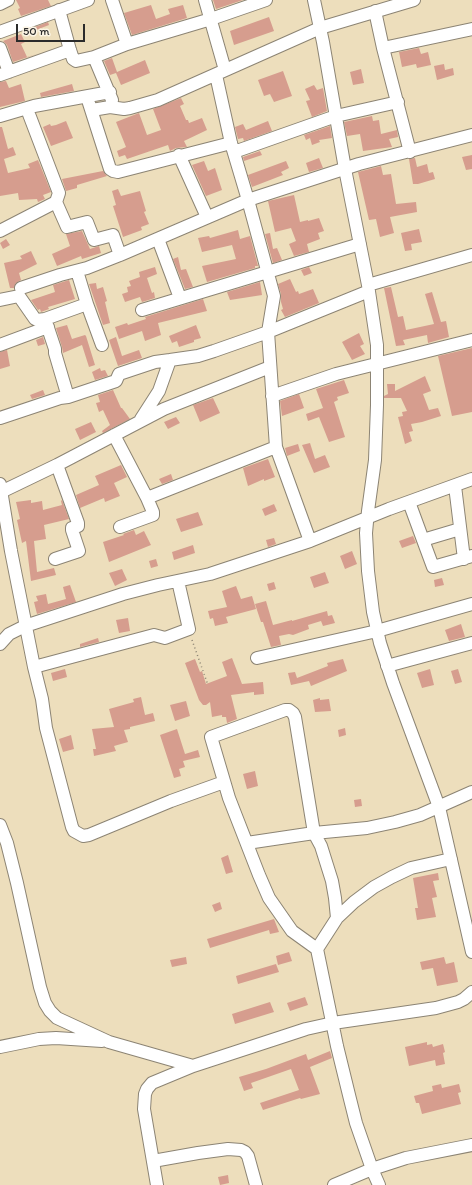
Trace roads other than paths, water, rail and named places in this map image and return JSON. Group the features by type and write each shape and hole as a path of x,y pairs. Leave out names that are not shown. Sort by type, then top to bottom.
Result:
{"street":[{"path":"0,4 8,0"},
{"path":"0,32 88,0"},
{"path":"112,0 127,44"},
{"path":"205,0 211,19 232,148 274,296 268,332 276,447 310,541"},
{"path":"59,10 70,50 73,59 76,61 94,57 127,44 211,19 266,0"},
{"path":"314,0 336,116 344,169 369,288 374,320 378,363 375,460 367,519 366,546 373,612 387,666 439,807 472,952"},
{"path":"92,110 105,107 124,109 158,100 320,28 414,0"},
{"path":"375,11 410,152"},
{"path":"383,48 472,29"},
{"path":"0,48 5,74 70,50"},
{"path":"94,57 115,107"},
{"path":"0,116 27,108 110,92"},
{"path":"87,97 110,169 118,172 179,155 232,148 336,116 398,102"},
{"path":"27,108 59,193 56,202 67,227 87,222 94,240 113,236 120,255"},
{"path":"21,288 77,271 120,255 248,200 344,169 472,135"},
{"path":"179,155 207,217"},
{"path":"0,231 56,202"},
{"path":"158,239 180,298"},
{"path":"142,310 360,244"},
{"path":"0,418 116,381 119,374 156,362 198,356 268,332 369,288 472,255"},
{"path":"77,271 102,345"},
{"path":"0,300 19,296 35,319 46,323"},
{"path":"0,345 87,304"},
{"path":"46,323 55,349 68,397"},
{"path":"272,396 336,374 472,340"},
{"path":"139,422 159,391 170,360"},
{"path":"224,782 171,801 89,835 83,836 78,834 72,827 46,728 42,699 25,626 1,488 57,465 170,406 270,367"},
{"path":"114,435 153,512 153,515 120,526"},
{"path":"146,498 276,447"},
{"path":"55,559 79,551 72,530 72,528 78,526 78,523 57,465"},
{"path":"0,644 9,634 25,626 124,594 210,574 310,541 472,479"},
{"path":"409,502 433,567 468,557 460,529 455,486"},
{"path":"423,540 460,529"},
{"path":"34,667 154,635 164,638 189,629 178,581"},
{"path":"257,658 377,631 472,604"},
{"path":"387,666 472,643"},
{"path":"337,918 332,881 321,846 314,833 295,717 293,713 289,710 282,711 211,737 224,782 269,898 292,931 317,950 337,1046 356,1123 379,1185"},
{"path":"247,843 314,833 367,828 420,815 472,792"},
{"path":"0,825 8,850 40,987 45,1003 50,1011 57,1018 109,1042 193,1066"},
{"path":"317,950 337,918 354,902 392,877 411,868 451,859"},
{"path":"157,1185 144,1108 144,1100 147,1089 152,1083 193,1066 306,1029 333,1023 436,1008 458,1002 472,992"},
{"path":"0,1047 39,1039 56,1038 109,1042"},
{"path":"334,1185 372,1169 406,1158 472,1145"},
{"path":"153,1161 228,1149 241,1150 248,1156 256,1185"}]}
